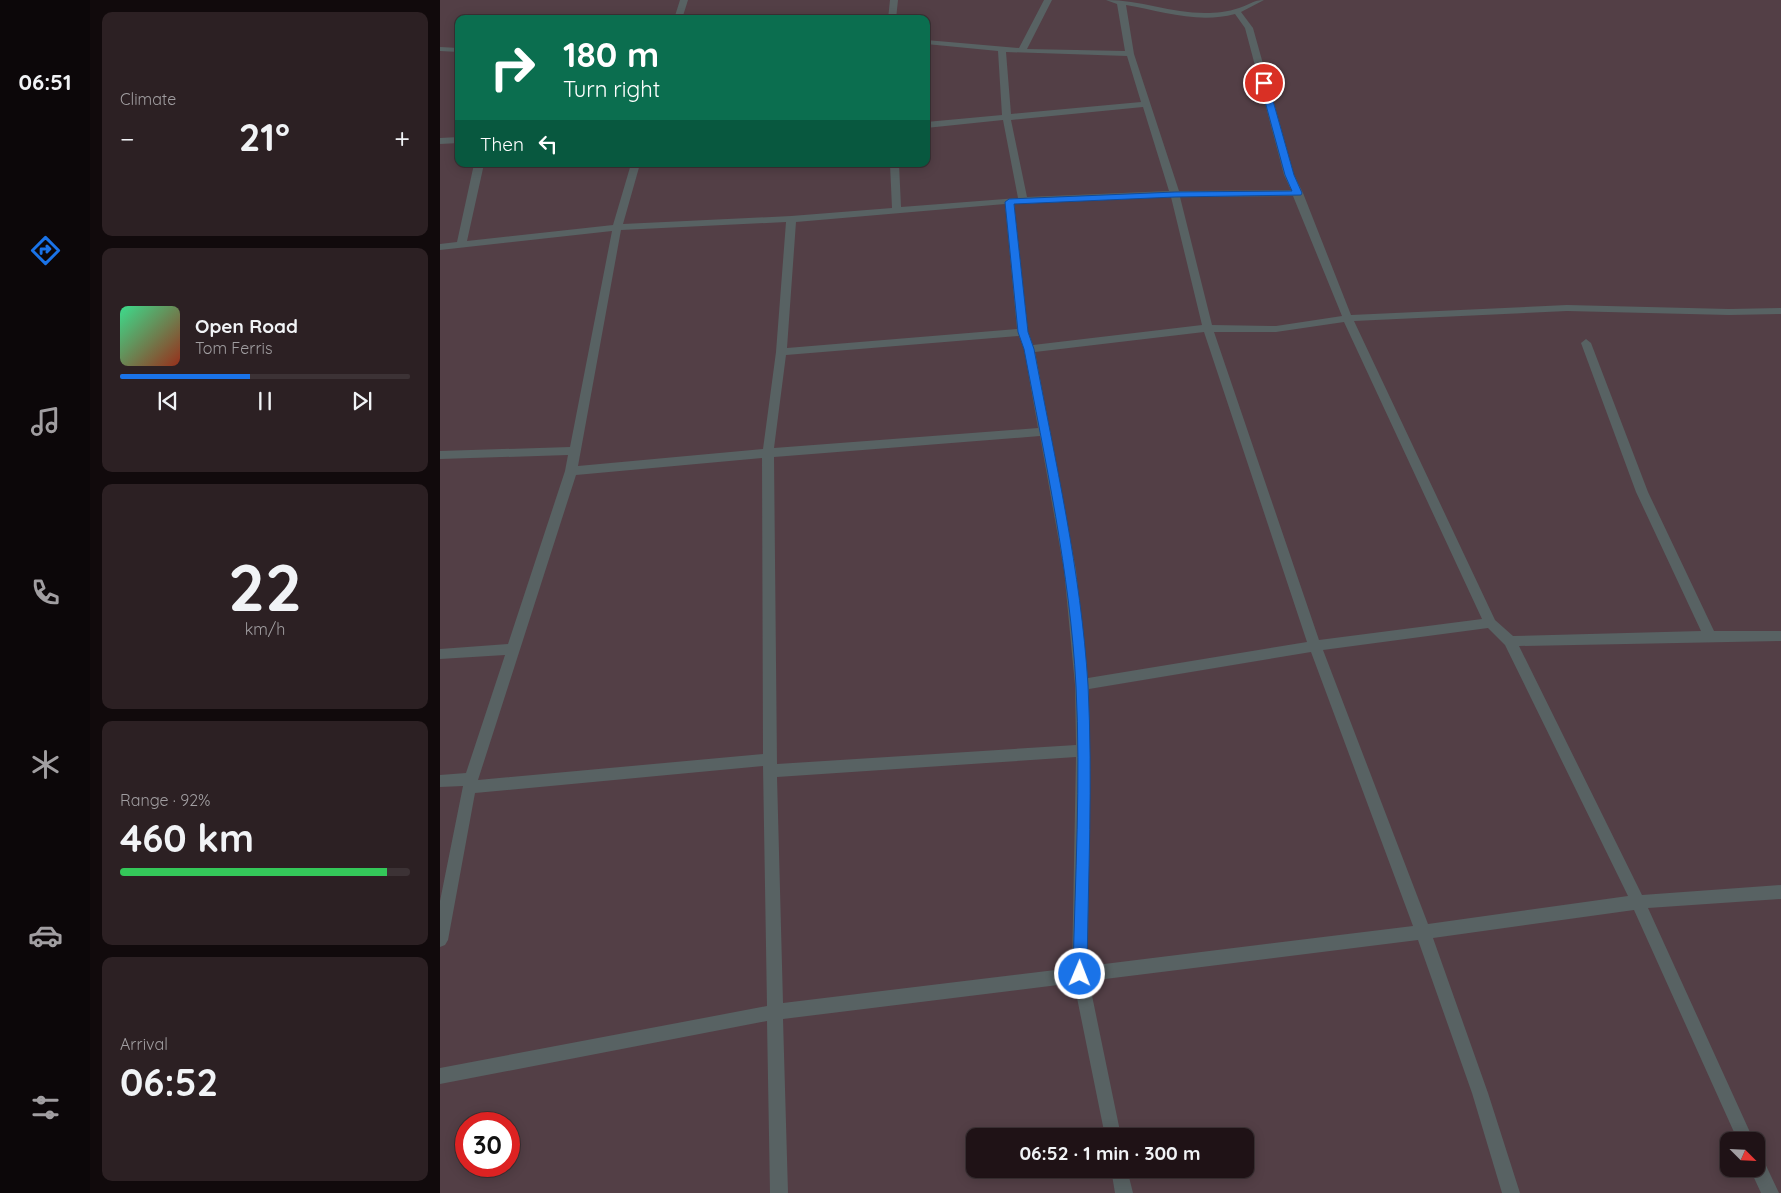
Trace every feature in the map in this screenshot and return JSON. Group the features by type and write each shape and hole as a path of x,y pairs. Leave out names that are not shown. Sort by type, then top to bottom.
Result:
{"street":[{"path":"679,15 684,0"},
{"path":"892,15 894,0"},
{"path":"1022,51 1048,0"},
{"path":"1260,0 1237,12 1212,15 1166,12 1116,1 1130,54 1175,194 1196,271 1208,328 1315,646 1423,932 1480,1093 1511,1193"},
{"path":"1237,12 1249,28 1289,175 1298,193 1348,319 1490,623 1510,641 1638,902 1742,1132"},
{"path":"930,42 1002,50 1130,54"},
{"path":"440,49 455,50"},
{"path":"1002,50 1007,119 1023,200"},
{"path":"930,126 1147,104"},
{"path":"440,141 455,140"},
{"path":"461,245 478,167"},
{"path":"440,940 470,783 572,471 617,228 634,167"},
{"path":"894,167 897,211"},
{"path":"440,247 617,228 791,219 1023,200 1175,194 1298,193"},
{"path":"1009,202 1023,332 1029,349 1070,570 1082,685 1084,752 1080,974 1111,1128"},
{"path":"779,1193 770,765 768,453 781,352 791,219"},
{"path":"1029,349 1208,328 1276,329 1365,316 1567,308 1729,312 1781,311"},
{"path":"781,352 1023,332"},
{"path":"1586,343 1642,492 1710,636"},
{"path":"572,471 768,453 1043,432"},
{"path":"440,455 576,451"},
{"path":"1082,685 1315,646 1490,623"},
{"path":"1510,641 1781,636"},
{"path":"440,654 513,649"},
{"path":"440,781 470,783 770,765 1084,752"},
{"path":"440,1076 775,1012 1423,932 1638,902 1781,892"},
{"path":"1121,1178 1124,1193"},
{"path":"1763,1178 1770,1193"}],"shaded area":[{"path":"440,0 1781,0 1781,1193 440,1193"}],"route":[{"path":"1080,974 1084,768 1082,685 1070,570 1029,349 1023,332 1009,202 1175,194 1298,193 1289,175 1264,83"}]}
